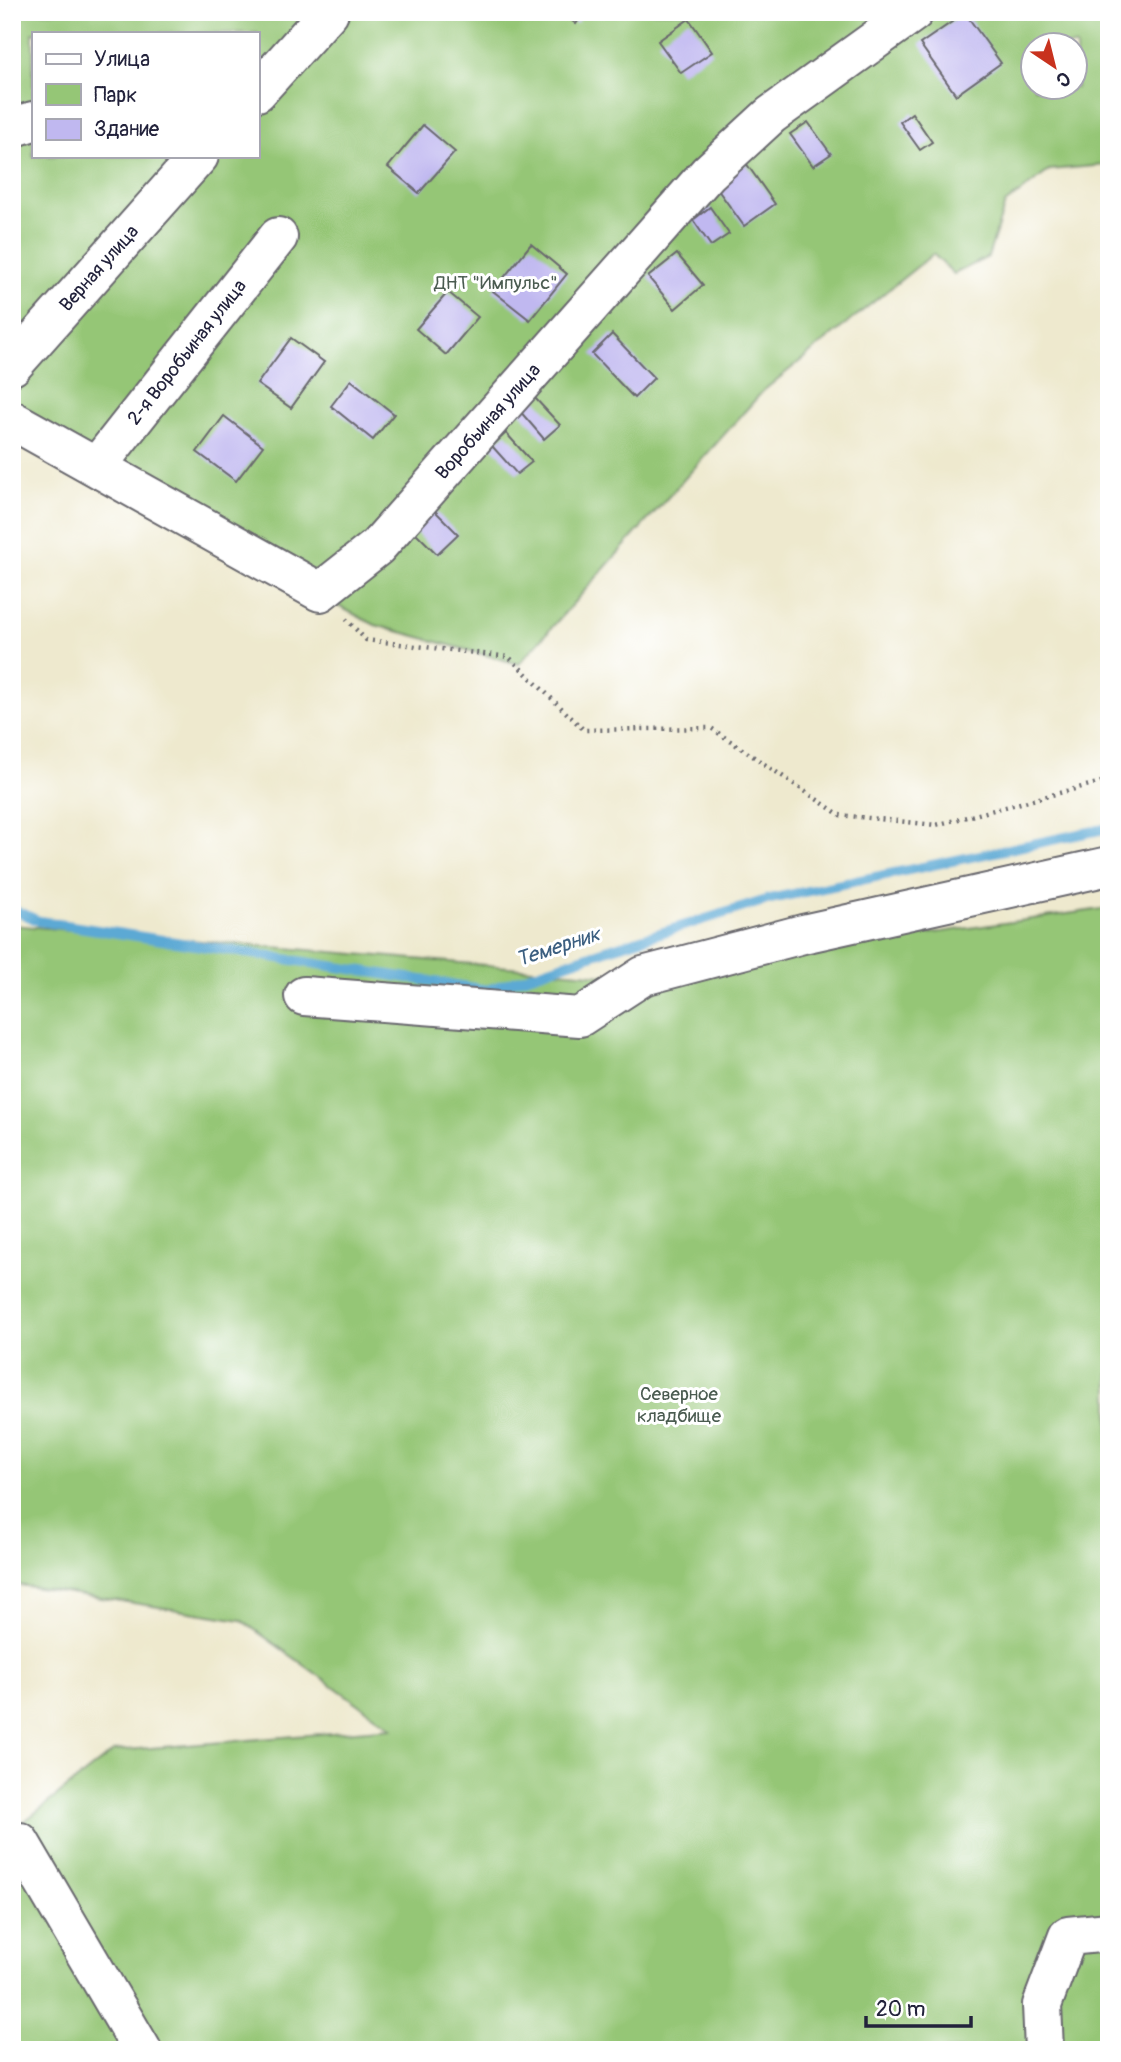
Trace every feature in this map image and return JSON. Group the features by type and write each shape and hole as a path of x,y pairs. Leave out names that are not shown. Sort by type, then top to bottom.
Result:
{"street":[{"path":"259,90 329,12"},
{"name":"Воробьиная улица","path":"320,592 377,547 708,173 771,115 914,12"},
{"path":"12,128 32,121"},
{"name":"Верная улица","path":"12,366 185,160"},
{"name":"2-я Воробьиная улица","path":"97,466 278,237"},
{"path":"12,420 320,592"},
{"path":"304,996 580,1017 643,976 803,934 1109,866"},
{"path":"20,1842 142,2050"},
{"path":"1044,2050 1042,2005 1068,1936 1109,1932"}],"path":[{"path":"320,592 366,639 509,657 584,730 711,727 840,815 936,825 1109,780"}],"green space":[{"name":"ДНТ \"Импульс\"","path":"12,12 1109,12 1109,162 1105,165 1050,170 1005,204 988,257 954,274 933,254 763,391 519,664 375,625 12,438"},
{"name":"Северное кладбище","path":"1109,908 1109,2050 12,2050 12,1831 114,1751 392,1728 241,1620 12,1584 12,925 627,977"}],"building":[{"path":"561,12 584,12 576,24"},
{"path":"965,13 1001,63 956,95 920,44"},
{"path":"689,19 712,52 681,73 658,41"},
{"path":"912,113 932,142 920,150 900,122"},
{"path":"808,122 831,154 813,166 790,134"},
{"path":"423,125 455,152 419,193 388,167"},
{"path":"746,163 775,204 744,226 715,186"},
{"path":"710,207 729,234 711,246 693,220"},
{"path":"531,244 567,274 530,320 493,291"},
{"path":"677,254 703,285 675,309 648,277"},
{"path":"448,292 478,317 446,355 416,329"},
{"path":"612,334 654,378 634,398 592,354"},
{"path":"291,338 324,362 291,408 257,384"},
{"path":"351,380 394,414 373,440 331,406"},
{"path":"534,397 560,425 544,439 519,410"},
{"path":"224,416 263,446 236,481 197,452"},
{"path":"506,433 532,462 517,474 492,446"},
{"path":"433,509 458,534 437,554 412,529"}],"waterway":[{"name":"Темерник","path":"12,909 39,921 487,990 770,899 1109,828"}]}
